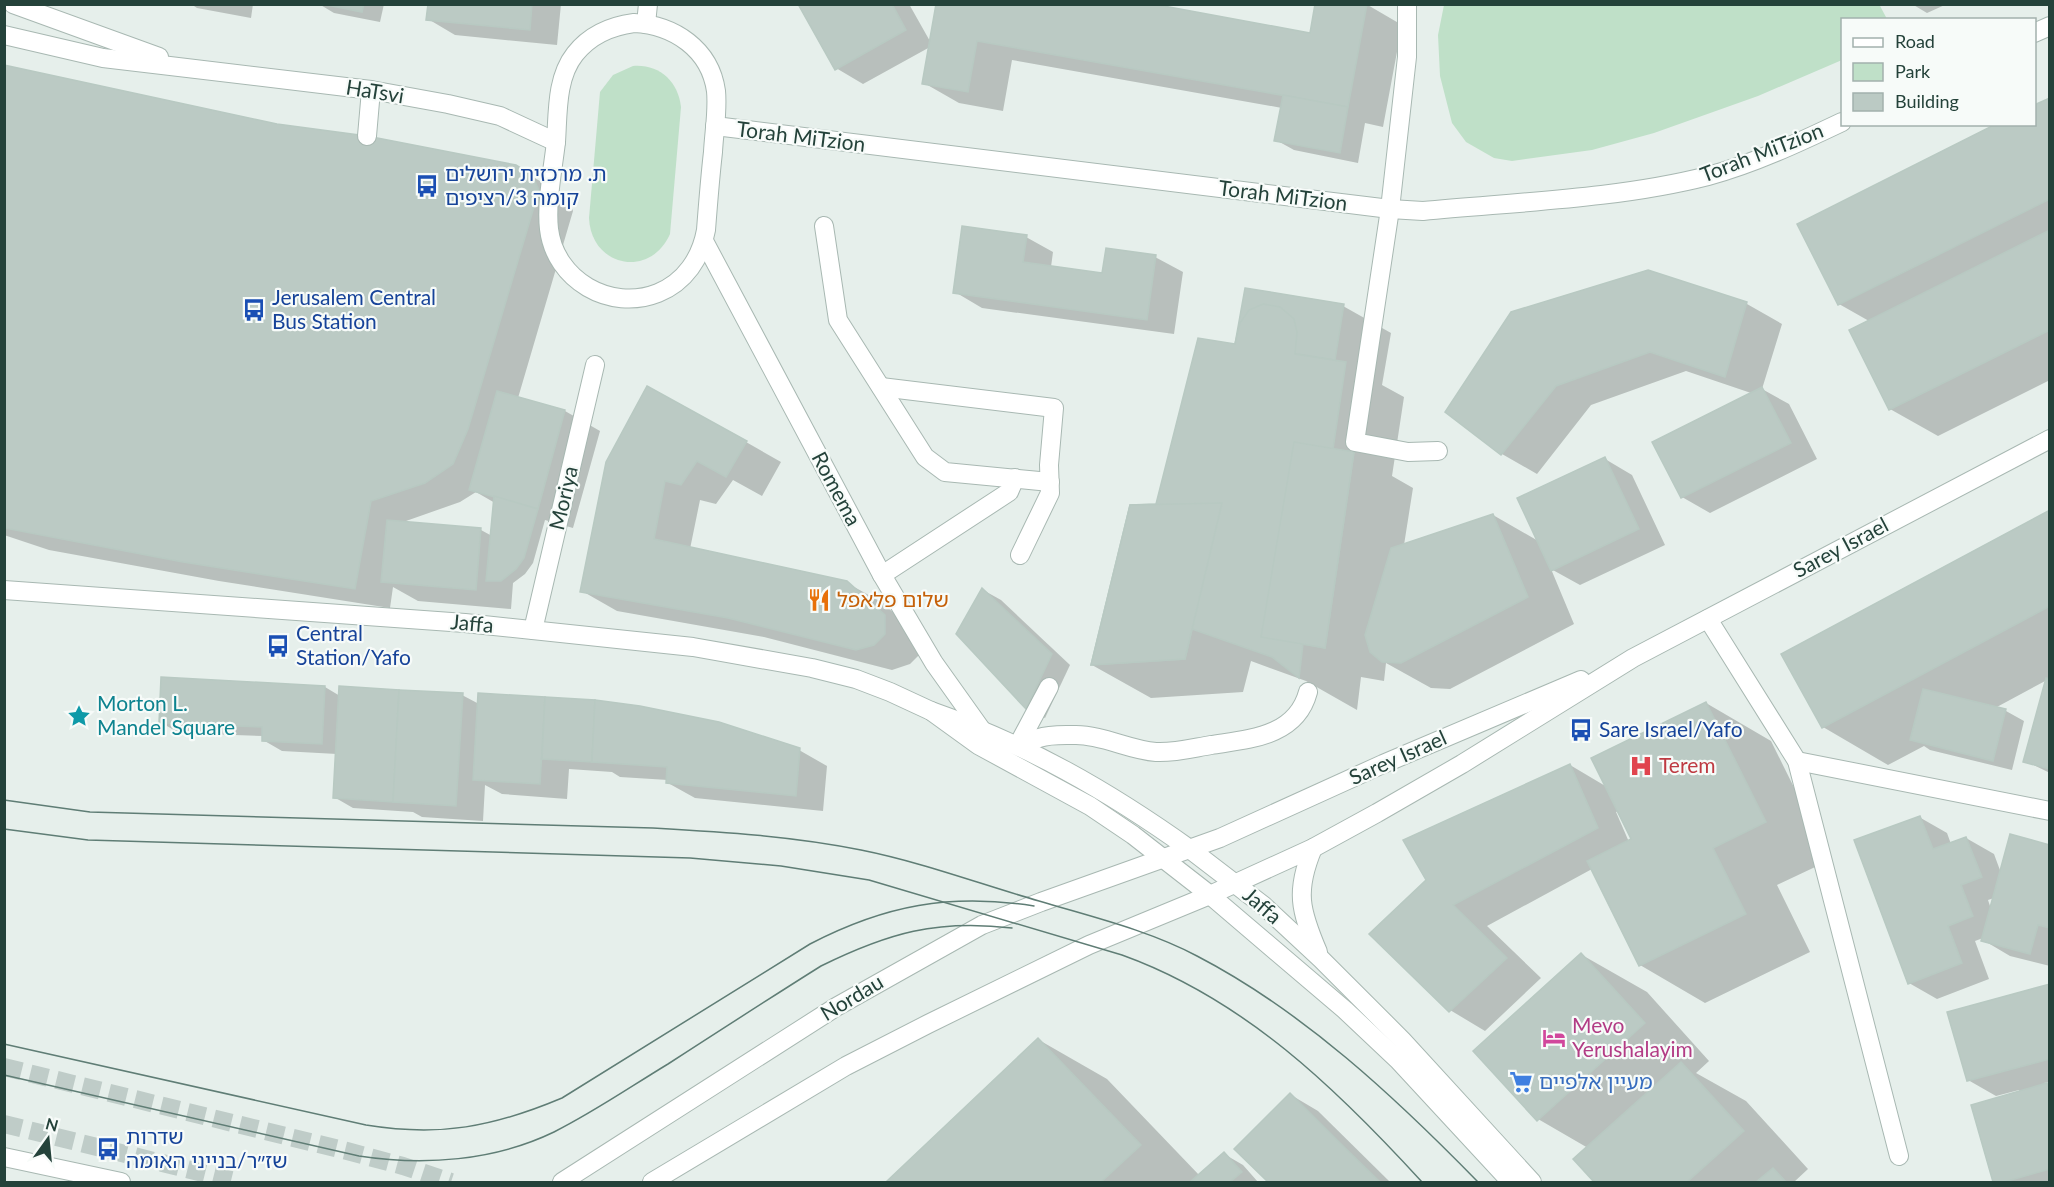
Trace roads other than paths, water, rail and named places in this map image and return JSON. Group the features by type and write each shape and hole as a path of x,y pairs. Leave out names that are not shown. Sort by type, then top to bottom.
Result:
{"street":[{"name":"HaTsvi","path":"13,4 189,68"},
{"path":"646,24 648,4"},
{"path":"1407,4 1407,57 1390,209 1355,442 1408,452 1438,451"},
{"path":"634,23 646,24 678,34 696,49 709,68 716,90 715,126 704,241 696,261 682,278 654,294 622,299 600,294 573,277 555,250 549,228 561,86 574,54 591,39 612,27 634,23"},
{"name":"HaTsvi","path":"4,35 103,58 371,90 448,104 500,116 535,130 556,142"},
{"path":"367,136 371,90"},
{"name":"Torah MiTzion","path":"715,126 1390,209 1423,211 1634,191 1709,176 1768,154 1841,122"},
{"path":"824,226 838,321 925,457 945,472 1050,482"},
{"name":"Romema","path":"704,241 882,574 934,663 981,729"},
{"name":"Moriya","path":"532,630 595,365"},
{"path":"880,387 1054,408 1049,465 1050,493 1020,555"},
{"name":"Sarey Israel","path":"1210,895 1312,848 1377,813 1462,764 1633,658 2049,439"},
{"path":"882,574 1009,492 1015,478"},
{"name":"Jaffa","path":"4,591 465,623 693,647 812,668 856,679 890,692 931,711 1018,745 1114,798 1236,883 1321,959 1402,1040 1532,1182"},
{"path":"1708,619 1797,761 1899,1156"},
{"name":"Sarey Israel","path":"1165,859 1191,850 1453,734 1633,658"},
{"path":"1018,745 1049,687"},
{"path":"1018,745 1040,738 1078,735 1139,749 1171,752 1264,736 1289,723 1302,708 1308,692"},
{"name":"Jaffa","path":"931,711 978,745 1090,806 1165,859 1210,895 1353,1017 1413,1076 1511,1182"},
{"path":"1797,761 2049,811"},
{"path":"1312,848 1303,875 1301,905 1321,959"},
{"name":"Nordau","path":"562,1182 836,1006 965,933 1041,902 1165,859"},
{"path":"652,1182 846,1066 1089,945 1210,895"},
{"path":"4,1157 121,1182"},
{"path":"673,1182 684,1162"}],"tunnel":[{"path":"4,1067 347,1151 451,1182"},
{"path":"4,1124 239,1182"}],"tram line":[{"path":"4,800 90,812 705,831 809,841 906,861 1120,925 1197,956 1236,978 1311,1029 1381,1088 1478,1182"},
{"path":"4,829 88,840 690,858 781,866 869,880 1122,955 1208,996 1248,1021 1321,1080 1422,1182"},
{"path":"4,1044 366,1125 418,1130 466,1127 513,1116 562,1098 810,944 865,920 892,911 946,902 1003,902 1034,906"},
{"path":"4,1075 359,1156 408,1161 458,1159 507,1149 554,1132 598,1108 821,966 845,955 891,937 936,927 1012,928"}],"place":[{"name":"ת. מרכזית ירושלים קומה 3/רציפים","path":"427,186"},
{"name":"Jerusalem Central Bus Station","path":"254,310"},
{"name":"שלום פלאפל","path":"819,600"},
{"name":"Central Station/Yafo","path":"278,646"},
{"name":"Morton L. Mandel Square","path":"79,716"},
{"name":"Sare Israel/Yafo","path":"1581,730"},
{"name":"Terem","path":"1641,766"},
{"name":"Mevo Yerushalayim","path":"1554,1038"},
{"name":"מעיין אלפיים","path":"1521,1082"},
{"name":"שדרות שז״ר/בנייני האומה","path":"108,1149"}]}
